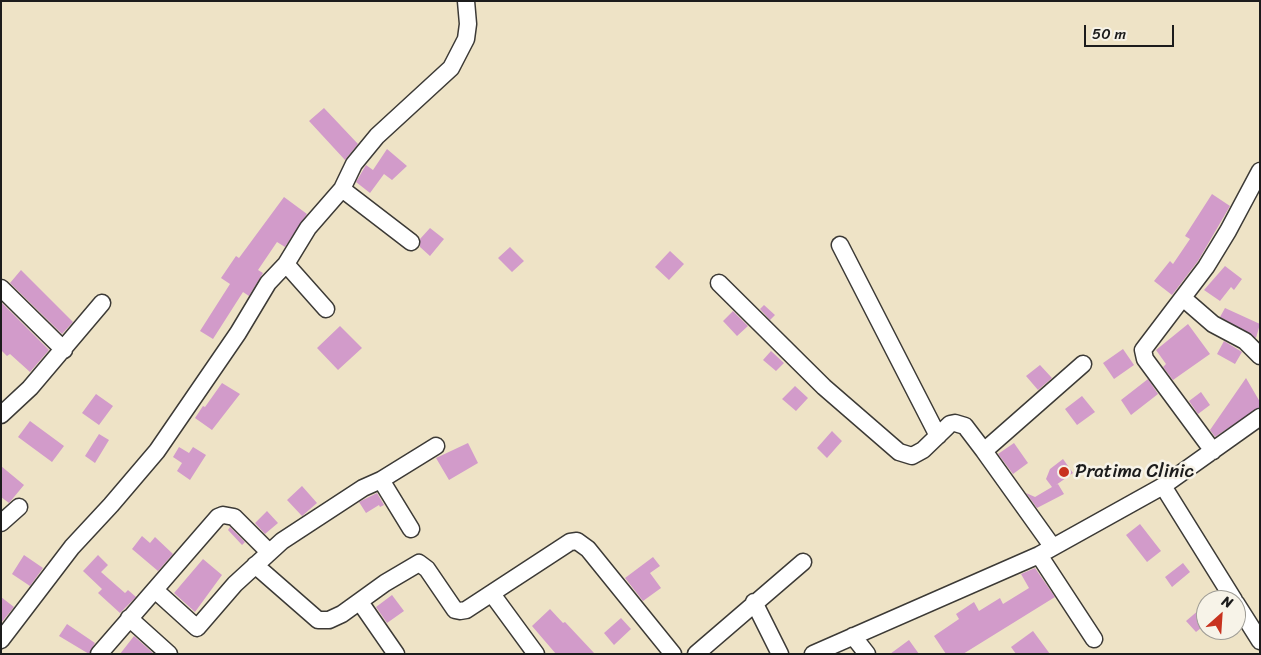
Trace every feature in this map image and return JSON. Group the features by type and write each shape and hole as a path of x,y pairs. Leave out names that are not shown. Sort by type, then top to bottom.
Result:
{"street":[{"path":"1,640 72,546 111,505 156,451 238,333 268,283 286,264 308,228 342,189 354,164 377,136 451,68 466,39 466,1"},
{"path":"1213,451 1145,359 1143,350 1253,203 1260,171"},
{"path":"342,189 411,242"},
{"path":"840,245 938,436"},
{"path":"286,264 326,309"},
{"path":"719,283 824,387 899,452 912,456 923,450 950,424 955,422 965,426 984,451 1046,550 1094,639"},
{"path":"1,288 64,350"},
{"path":"1183,298 1212,324 1245,341 1260,356"},
{"path":"1,415 30,388 102,303"},
{"path":"984,451 1083,364"},
{"path":"813,654 1046,550 1163,486 1260,417"},
{"path":"155,590 197,628 235,584 282,541 363,488 381,480 436,446"},
{"path":"381,480 411,529"},
{"path":"1163,486 1228,590"},
{"path":"1,523 19,507"},
{"path":"99,654 218,517 223,515 234,517 269,552"},
{"path":"255,565 318,620 329,620 419,563 427,568 455,610 466,610 570,542 577,542 588,549 673,654"},
{"path":"696,654 754,602 803,562"},
{"path":"492,594 536,654"},
{"path":"360,602 396,654"},
{"path":"754,602 780,654"},
{"path":"129,618 169,654"},
{"path":"1246,619 1260,641"},
{"path":"854,636 867,654"}],"building":[{"path":"324,108 358,144 345,160 309,121"},
{"path":"387,149 407,166 392,180 384,174 370,193 356,182 366,165 373,170"},
{"path":"1212,194 1230,206 1198,261 1172,295 1154,281 1170,261 1173,264 1190,239 1185,236"},
{"path":"284,197 307,214 285,247 277,242 258,270 263,273 249,296 243,292 213,339 200,331 230,284 221,278 236,256 239,258"},
{"path":"430,228 444,239 430,256 420,247 420,239"},
{"path":"510,247 524,261 512,272 498,258"},
{"path":"670,251 684,264 669,280 655,267"},
{"path":"1225,266 1242,279 1234,290 1231,287 1220,301 1204,290"},
{"path":"21,270 73,322 62,334 10,283"},
{"path":"1,302 49,350 30,372 10,354 7,356 1,350"},
{"path":"764,305 775,315 770,320 760,309"},
{"path":"1225,308 1260,324 1256,338 1220,317"},
{"path":"733,311 748,326 737,336 723,321"},
{"path":"1188,324 1210,354 1173,380 1163,367 1166,364 1156,350"},
{"path":"340,326 362,348 338,370 317,348"},
{"path":"1224,341 1242,352 1235,364 1217,354"},
{"path":"1123,349 1134,365 1114,379 1103,363"},
{"path":"771,351 784,363 776,371 763,360"},
{"path":"1040,365 1052,378 1038,390 1026,376"},
{"path":"1246,378 1260,402 1260,407 1215,437 1210,430"},
{"path":"1148,379 1158,394 1131,415 1121,400"},
{"path":"222,383 240,394 212,430 195,418"},
{"path":"795,386 808,398 796,411 782,399"},
{"path":"1201,392 1210,405 1198,414 1189,401"},
{"path":"96,394 113,406 99,425 82,413"},
{"path":"1082,396 1095,412 1077,425 1065,409"},
{"path":"30,421 64,446 52,462 18,437"},
{"path":"832,431 842,441 827,458 817,448"},
{"path":"99,434 109,440 95,463 85,456"},
{"path":"468,443 478,463 449,480 436,458"},
{"path":"1014,443 1028,463 1013,474 998,454"},
{"path":"179,447 189,453 193,447 206,455 190,480 177,471 182,463 173,457"},
{"path":"1063,459 1073,473 1056,485 1058,484 1064,494 1037,508 1026,493 1035,497 1052,487 1046,479 1050,469"},
{"path":"1,466 24,485 9,503 1,497"},
{"path":"302,486 317,503 302,516 287,500"},
{"path":"377,493 384,505 380,507 379,505 366,513 359,502"},
{"path":"267,511 278,523 265,534 255,523"},
{"path":"1140,524 1161,551 1147,562 1126,535"},
{"path":"230,527 245,542 242,545 228,530"},
{"path":"142,536 150,543 155,537 173,554 158,571 132,549"},
{"path":"24,555 43,568 30,586 12,574"},
{"path":"98,555 108,565 101,572 125,593 128,590 136,597 120,613 98,593 102,589 83,571"},
{"path":"653,557 660,566 650,573 661,588 643,601 625,578"},
{"path":"203,559 222,575 195,612 174,593"},
{"path":"1183,563 1190,572 1172,587 1165,577"},
{"path":"1035,568 1055,597 963,654 946,654 934,636 959,619 956,614 974,602 979,611 1000,598 1003,604 1029,588 1021,574"},
{"path":"392,595 404,611 387,623 376,607"},
{"path":"1,597 14,607 1,623"},
{"path":"550,609 595,654 556,654 532,626"},
{"path":"1196,612 1196,632 1186,621"},
{"path":"621,618 631,629 614,645 604,633"},
{"path":"67,624 95,643 89,654 59,636"},
{"path":"1033,631 1050,654 1016,654 1011,647"},
{"path":"134,636 154,654 120,654"},
{"path":"909,640 919,654 890,654"}],"place":[{"name":"Pratima Clinic","path":"1064,472"}]}
